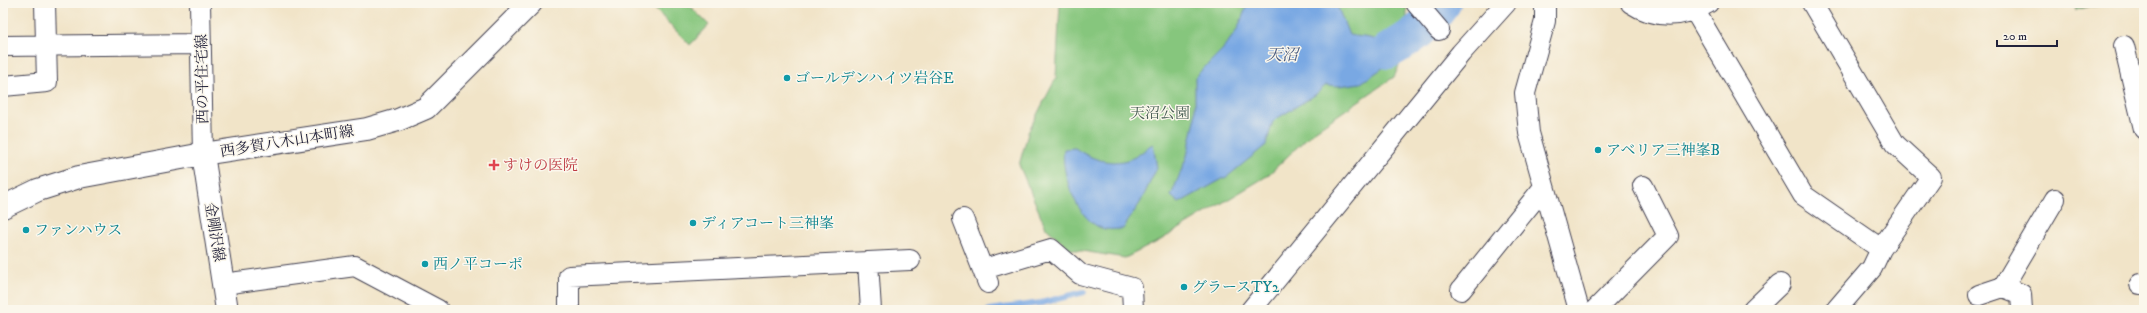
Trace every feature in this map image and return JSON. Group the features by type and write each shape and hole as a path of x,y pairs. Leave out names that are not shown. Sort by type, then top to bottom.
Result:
{"street":[{"path":"3,86 47,82 45,3"},
{"name":"西の平住宅線","path":"200,3 203,154"},
{"name":"西多賀八木山本町線","path":"3,207 38,190 79,177 203,154 367,129 398,120 426,108 531,3"},
{"path":"1416,3 1439,30"},
{"path":"1251,310 1461,53 1506,3"},
{"path":"1545,3 1545,21 1525,93 1530,133 1579,310"},
{"path":"1631,3 1652,13 1670,14 1702,7 1803,195 1881,249"},
{"path":"1812,3 1895,144 1932,177 1881,249 1872,268 1836,310"},
{"path":"3,46 201,44"},
{"path":"2124,46 2144,129"},
{"name":"金剛沢線","path":"203,154 227,310"},
{"path":"1595,310 1668,236 1643,186"},
{"path":"1461,290 1544,187"},
{"path":"2003,287 2055,199"},
{"path":"964,219 986,276 1051,249 1080,274 1132,288 1133,310"},
{"path":"569,310 569,276 910,260"},
{"path":"868,262 872,310"},
{"path":"223,284 355,266 438,310"},
{"path":"1753,310 1780,284"},
{"path":"1979,295 2003,287 2021,294 2022,310"}],"green space":[{"path":"649,3 687,3 709,25 690,45"},
{"name":"天沼公園","path":"1060,3 1405,3 1407,11 1406,50 1394,77 1313,132 1267,176 1159,241 1125,258 1070,249 1046,228 1019,165 1029,130 1056,78"},
{"path":"2074,3 2103,3 2076,10"}],"water":[{"name":"天沼","path":"1248,3 1336,3 1349,35 1377,40 1385,47 1390,63 1361,83 1339,86 1326,85 1315,95 1273,121 1266,145 1228,176 1179,203 1171,196 1187,156 1195,120 1195,77 1223,49 1237,30"},
{"path":"1153,144 1157,168 1140,203 1123,229 1105,229 1095,225 1079,208 1073,196 1065,170 1064,149 1075,148 1082,153 1098,159 1114,162 1130,159 1140,154"}],"waterway":[{"name":"天沼","path":"1388,51 1419,31 1431,19 1443,3"},
{"path":"989,310 1041,303 1084,292"}],"place":[{"name":"ゴールデンハイツ岩谷E","path":"787,78"},
{"name":"アベリア三神峯B","path":"1598,150"},
{"name":"すけの医院","path":"494,165"},
{"name":"ディアコート三神峯","path":"693,223"},
{"name":"ファンハウス","path":"26,230"},
{"name":"西ノ平コーポ","path":"425,264"},
{"name":"グラースTY2","path":"1184,287"}]}
